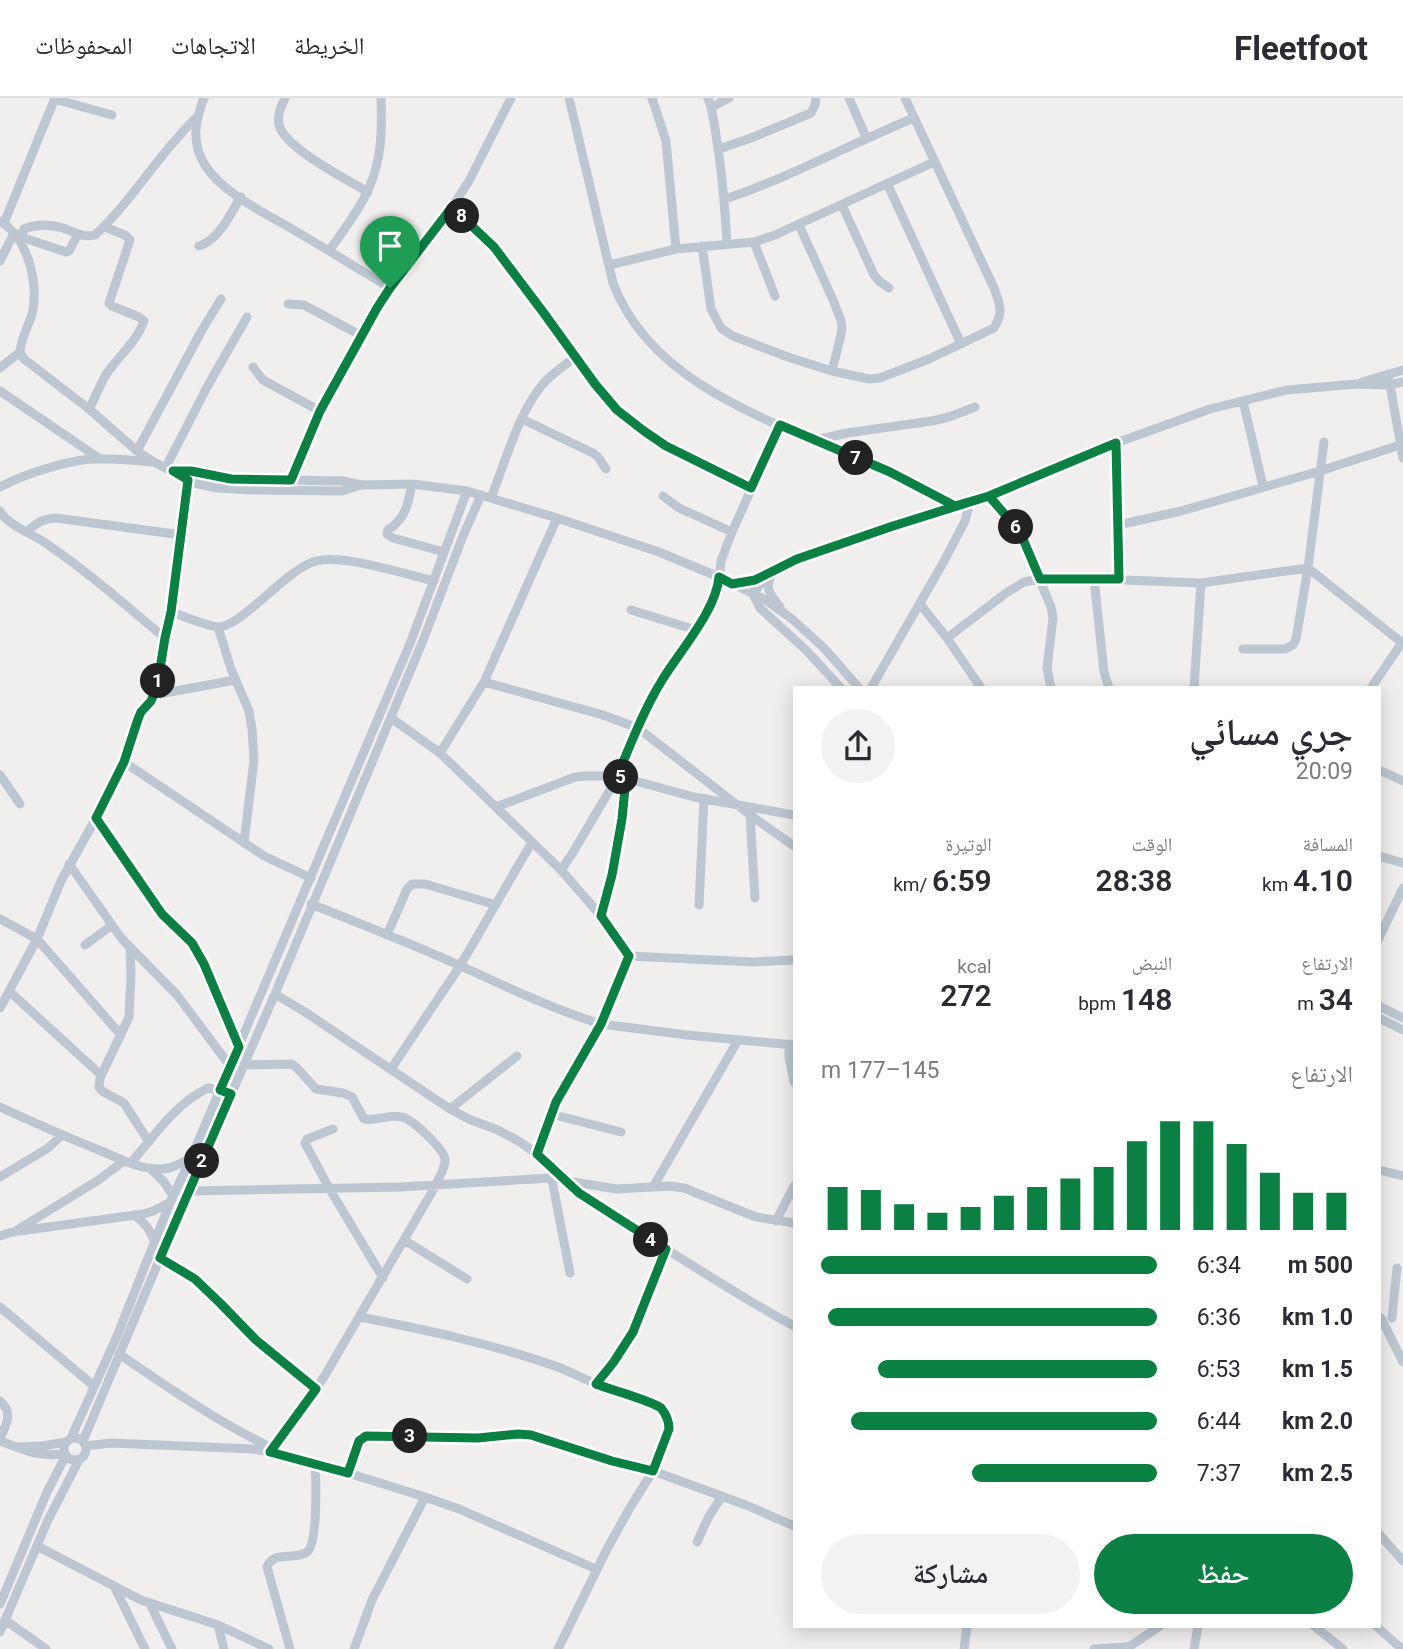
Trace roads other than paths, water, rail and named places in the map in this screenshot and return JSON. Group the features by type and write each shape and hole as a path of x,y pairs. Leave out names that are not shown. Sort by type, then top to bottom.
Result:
{"street":[{"path":"112,115 54,98 2,221 17,235 28,257 33,309 21,345 20,352 24,359 137,451 169,469 217,488 343,481 362,485 412,484 467,491 659,552 766,600 792,619"},
{"path":"204,98 197,117 196,139 205,165 214,177 241,197 390,288"},
{"path":"285,98 278,122 289,141 368,192"},
{"path":"329,251 368,192 380,154 382,98"},
{"path":"289,485 320,411 377,308 469,181 511,98"},
{"path":"569,98 618,296 642,333 667,360 693,381 715,394 890,472 955,506"},
{"path":"652,98 666,141 676,249"},
{"path":"727,244 725,199 710,102 729,98"},
{"path":"719,149 811,113 816,98"},
{"path":"849,98 866,137"},
{"path":"702,246 711,309 721,328 733,336 832,371 869,379 880,378 994,328 1001,313 994,288 905,98"},
{"path":"0,261 17,235 32,225 56,226 78,234 95,236 197,117"},
{"path":"725,199 804,169 866,137 914,118"},
{"path":"609,265 676,249 754,242 799,225 934,162"},
{"path":"887,183 961,344"},
{"path":"199,246 208,243 215,236 241,197"},
{"path":"842,205 874,275 889,288"},
{"path":"452,207 494,247 617,410 666,446 751,488"},
{"path":"799,225 841,321 842,329 832,371"},
{"path":"89,410 107,374 144,321 109,303 130,240 125,235 105,227"},
{"path":"17,235 66,252 78,234"},
{"path":"754,242 775,296"},
{"path":"137,451 221,299"},
{"path":"288,304 304,305 362,336"},
{"path":"169,469 207,387 247,317"},
{"path":"0,368 20,352"},
{"path":"0,1632 60,1495 85,1454 84,1443 149,1271 155,1242 310,878 374,742 391,718 522,419 543,384 575,357"},
{"path":"253,367 263,380 320,411"},
{"path":"1357,384 1403,370"},
{"path":"1388,374 1398,410 1403,458"},
{"path":"753,594 764,579 797,559 989,496 1191,415 1287,390 1403,383"},
{"path":"0,391 100,459"},
{"path":"1243,401 1262,486"},
{"path":"814,440 932,421 975,407"},
{"path":"522,419 593,453 606,469"},
{"path":"601,916 614,863 622,777 638,728 661,682 718,591 721,561 780,425"},
{"path":"1243,649 1285,649 1295,643 1308,568 1324,442"},
{"path":"1116,443 1119,579"},
{"path":"1118,526 1181,511 1400,445"},
{"path":"0,486 22,476 78,461 100,459 154,462"},
{"path":"0,1008 37,939 69,864 124,762 138,719 154,695 171,612 190,476"},
{"path":"412,484 403,516 387,534 444,552"},
{"path":"0,1604 65,1455 64,1449 149,1271 160,1258 275,994 374,742 467,491"},
{"path":"663,496 679,508 732,532"},
{"path":"989,496 1020,532 1053,613 1048,662 1051,686"},
{"path":"0,501 2,516 84,570 165,638"},
{"path":"872,686 965,521 970,502"},
{"path":"27,531 37,522 56,518 182,535"},
{"path":"440,752 484,682 557,518"},
{"path":"171,612 218,626 233,621 299,568 329,559 433,581"},
{"path":"947,638 1013,587 1024,582 1040,579 1119,579 1201,583 1308,568 1402,642 1372,686"},
{"path":"732,584 755,580 774,572"},
{"path":"774,572 768,583 770,593 780,607 824,648 857,686"},
{"path":"1094,579 1104,672 1108,686"},
{"path":"1194,686 1201,583"},
{"path":"753,594 760,608 806,650 839,686"},
{"path":"920,604 980,686"},
{"path":"631,610 696,630"},
{"path":"218,626 252,729 254,760 244,843"},
{"path":"154,695 235,680"},
{"path":"484,682 603,715 638,728 793,845"},
{"path":"391,718 440,752 561,870 601,916 629,956"},
{"path":"124,762 264,856 310,878"},
{"path":"1381,772 1403,781"},
{"path":"0,775 20,804"},
{"path":"496,807 575,777 586,776 622,777 704,798 793,815"},
{"path":"561,870 622,777"},
{"path":"698,905 704,798"},
{"path":"750,815 755,898"},
{"path":"96,818 162,914 192,943 204,964 239,1047"},
{"path":"391,1069 460,966 532,842"},
{"path":"1381,857 1403,863"},
{"path":"69,864 112,925 177,995 230,1066"},
{"path":"387,935 407,889 412,884 425,884 495,905"},
{"path":"1381,934 1403,888"},
{"path":"311,904 570,1014 601,1024 792,1044 789,1057 793,1077"},
{"path":"0,919 37,939 121,1035"},
{"path":"85,945 112,925"},
{"path":"130,947 130,1013 100,1078 100,1088 124,1103 149,1142"},
{"path":"629,956 753,962 793,960"},
{"path":"537,1154 551,1114 601,1024 629,956"},
{"path":"9,991 102,1075"},
{"path":"275,994 450,1109 510,1135 537,1154 579,1193 793,1325"},
{"path":"1381,1007 1403,1018"},
{"path":"1381,1019 1403,1030"},
{"path":"653,1187 738,1040"},
{"path":"450,1109 517,1056"},
{"path":"244,1065 292,1064 316,1089 352,1097 363,1119 397,1116 406,1118 444,1154 444,1166 436,1185 383,1278 316,1389 272,1450"},
{"path":"12,1232 128,1162 173,1114 206,1088 231,1094"},
{"path":"0,1107 62,1135 149,1168 169,1168 191,1158"},
{"path":"551,1114 621,1132"},
{"path":"333,1129 307,1139 305,1143 383,1278"},
{"path":"0,1177 48,1148 62,1135"},
{"path":"549,1166 570,1273"},
{"path":"149,1168 164,1182 172,1199"},
{"path":"1381,1170 1403,1176"},
{"path":"189,1191 367,1188 551,1178"},
{"path":"567,1181 617,1189 670,1186 684,1188 742,1212 793,1223"},
{"path":"776,1221 793,1188"},
{"path":"0,1236 153,1211 172,1199"},
{"path":"134,1215 150,1229 155,1242"},
{"path":"404,1240 467,1279"},
{"path":"596,1384 633,1332 666,1249"},
{"path":"160,1258 195,1279 256,1340 316,1389"},
{"path":"1381,1318 1397,1317 1397,1268"},
{"path":"0,1307 94,1386"},
{"path":"360,1317 472,1340 556,1367 662,1409 669,1429 653,1471 597,1569 558,1649"},
{"path":"1381,1320 1403,1362"},
{"path":"119,1354 215,1418 272,1450 459,1509 597,1569"},
{"path":"0,1401 7,1408 9,1415 0,1440 25,1451 43,1455 65,1455 72,1460 79,1460"},
{"path":"348,1473 359,1441 366,1436 478,1438 531,1435 653,1471 793,1526"},
{"path":"17,1447 42,1446 79,1439 84,1443 272,1450"},
{"path":"290,1649 267,1567 275,1558 304,1553 311,1546 317,1504 315,1464"},
{"path":"697,1542 722,1496"},
{"path":"354,1649 372,1600 425,1497"},
{"path":"1381,1536 1403,1561"},
{"path":"37,1546 150,1604 218,1625 269,1649"},
{"path":"114,1586 145,1649"},
{"path":"150,1604 172,1649"},
{"path":"5,1620 46,1649"},
{"path":"218,1625 224,1649"},
{"path":"964,1649 967,1628"},
{"path":"1094,1649 1126,1648 1157,1628"},
{"path":"1194,1649 1198,1628"},
{"path":"1317,1628 1343,1649"},
{"path":"1378,1628 1402,1649"}]}
